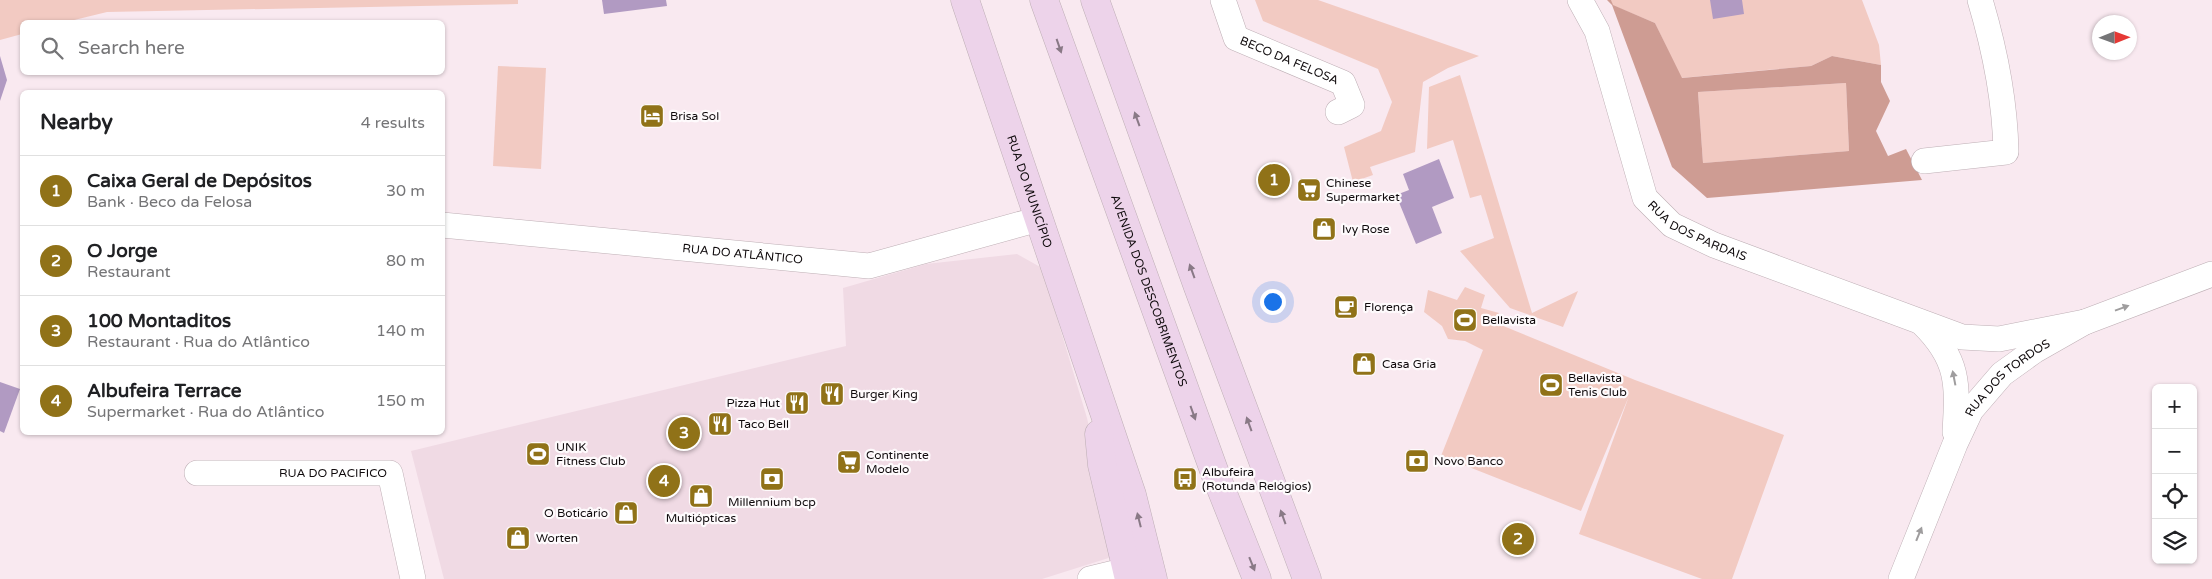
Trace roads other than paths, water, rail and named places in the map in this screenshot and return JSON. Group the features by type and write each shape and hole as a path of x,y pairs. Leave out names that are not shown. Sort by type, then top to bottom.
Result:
{"main road":[{"name":"RUA DO MUNICÍPIO","path":"965,0 1093,383 1102,465 1140,574"},
{"name":"AVENIDA DOS DESCOBRIMENTOS","path":"1044,0 1216,476 1258,579"},
{"path":"1095,0 1306,579"}],"street":[{"name":"BECO DA FELOSA","path":"1222,0 1236,38 1343,83 1352,105 1338,112"},
{"name":"RUA DOS PARDAIS","path":"1580,0 1597,31 1644,198 1672,225 1714,245 1962,337 1999,339 2085,322"},
{"path":"1924,161 2006,152 2005,116 1990,36 1980,0"},
{"name":"RUA DO ATLÂNTICO","path":"445,225 868,266 1039,218"},
{"name":"RUA DOS TORDOS","path":"1901,579 1954,444 1971,410 2002,374 2034,351 2085,322 2212,274"},
{"path":"1922,323 1939,340 1952,364 1957,394 1954,444"},
{"name":"RUA DO PACIFICO","path":"197,473 390,472 414,579"},
{"path":"1090,579 1140,574"}],"place":[{"name":"Brisa Sol","path":"652,116"},
{"name":"Caixa Geral de Depósitos","path":"1274,180"},
{"name":"Chinese Supermarket","path":"1309,190"},
{"name":"Ivy Rose","path":"1324,229"},
{"name":"Florença","path":"1346,307"},
{"name":"Bellavista","path":"1465,320"},
{"name":"Casa Gria","path":"1364,364"},
{"name":"Bellavista Tenis Club","path":"1551,385"},
{"name":"Burger King","path":"832,394"},
{"name":"Pizza Hut","path":"797,403"},
{"name":"Taco Bell","path":"720,424"},
{"name":"100 Montaditos","path":"684,433"},
{"name":"UNIK Fitness Club","path":"538,454"},
{"name":"Novo Banco","path":"1417,461"},
{"name":"Continente Modelo","path":"849,462"},
{"name":"Millennium bcp","path":"772,479"},
{"name":"Albufeira (Rotunda Relógios)","path":"1185,479"},
{"name":"Albufeira Terrace","path":"664,481"},
{"name":"Multiópticas","path":"701,496"},
{"name":"O Boticário","path":"626,513"},
{"name":"Worten","path":"518,538"},
{"name":"O Jorge","path":"1518,539"}]}
